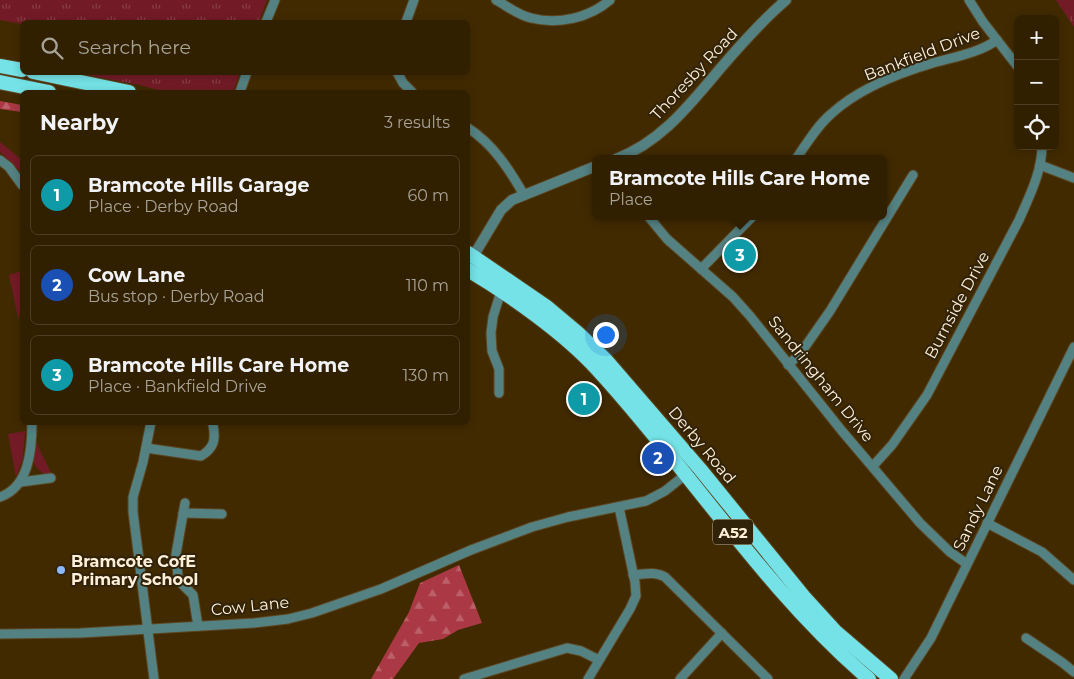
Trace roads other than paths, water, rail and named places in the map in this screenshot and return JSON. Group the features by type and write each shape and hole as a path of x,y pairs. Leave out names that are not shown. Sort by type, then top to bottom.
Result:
{"highway":[{"path":"0,66 20,70"},
{"path":"47,75 119,90"},
{"path":"0,82 39,90"},
{"name":"Derby Road","path":"470,259 547,307 606,360 679,444 804,597 835,631 891,679"},
{"name":"Derby Road","path":"470,271 556,333 597,369 791,602 824,637 869,679"}],"street":[{"path":"267,20 275,0"},
{"path":"407,20 414,0"},
{"path":"496,0 522,15 554,21 582,15 598,9 610,0"},
{"name":"Thoresby Road","path":"625,155 646,144 674,121 768,16 786,0"},
{"path":"969,0 1014,62"},
{"name":"Bankfield Drive","path":"799,155 813,134 831,114 854,97 929,64 985,47 997,40"},
{"path":"241,90 246,75"},
{"path":"399,75 410,90"},
{"path":"470,129 499,155 524,195"},
{"name":"Burnside Drive","path":"873,466 892,445 927,395 1019,220 1040,165 1042,150"},
{"path":"0,160 20,182"},
{"path":"1040,165 1074,178"},
{"path":"470,257 502,210 512,200 592,168"},
{"path":"887,218 913,175"},
{"name":"Sandringham Drive","path":"651,220 667,239 732,297 750,316 788,365 920,523 950,552 967,564"},
{"path":"701,269 749,220"},
{"path":"788,365 800,354 830,311 886,220"},
{"path":"499,393 498,369 492,351 491,333 493,317 501,292"},
{"name":"Sandy Lane","path":"904,679 931,638 1074,347"},
{"path":"0,497 11,492 21,482 30,452 32,425"},
{"path":"151,425 133,497 133,512 154,679"},
{"path":"146,448 201,456 208,452 214,443 213,425"},
{"name":"Cow Lane","path":"0,634 81,633 272,622 312,613 381,589 471,550 532,527 653,498 686,475"},
{"path":"21,482 51,478"},
{"path":"185,503 176,554 178,577 181,583 193,595 198,626"},
{"path":"588,679 634,602 636,589 619,507"},
{"path":"184,513 223,513"},
{"path":"987,523 1042,552 1074,580"},
{"path":"633,575 653,572 665,577 768,679"},
{"path":"680,679 722,633"},
{"path":"1026,638 1041,642 1074,672"},
{"path":"464,679 567,648 581,651 599,660"}],"place":[{"name":"Bramcote Hills Care Home","path":"740,255"},
{"name":"Bramcote Hills Garage","path":"584,399"},
{"name":"Cow Lane","path":"658,458"},
{"name":"Bramcote CofE Primary School","path":"61,570"}]}
